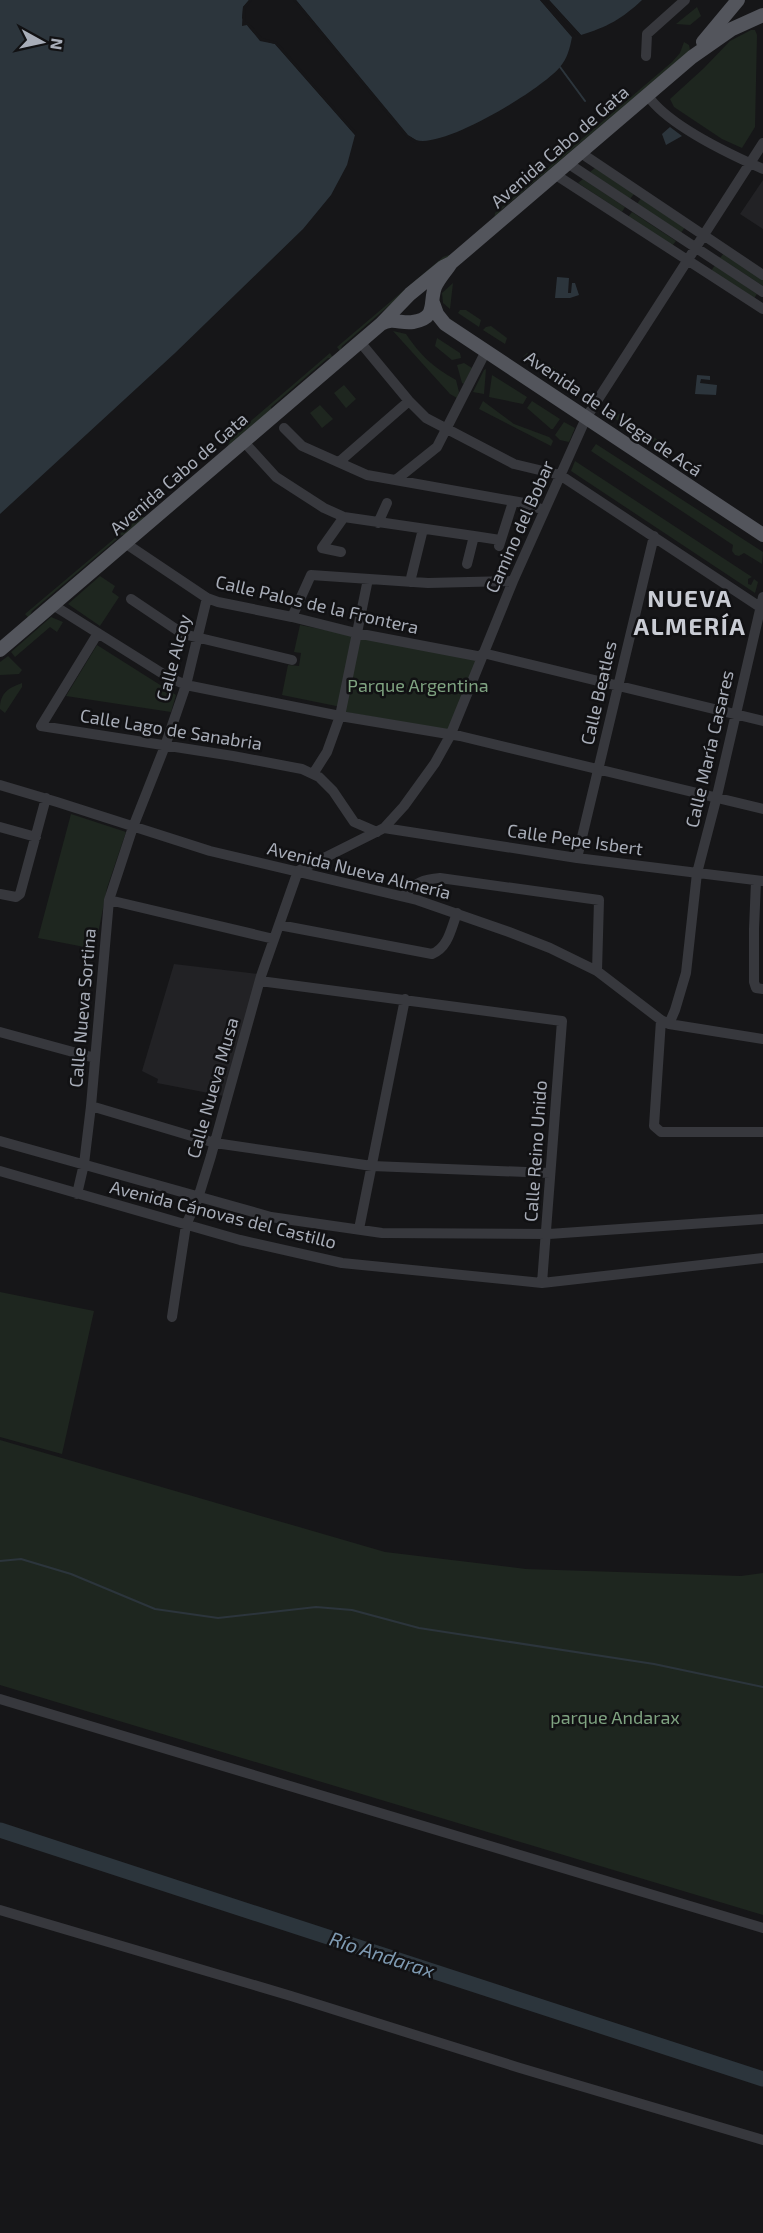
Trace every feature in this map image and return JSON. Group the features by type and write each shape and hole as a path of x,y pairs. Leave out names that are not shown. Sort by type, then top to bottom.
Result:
{"main road":[{"path":"739,0 742,10 760,18"},
{"name":"Avenida Cabo de Gata","path":"692,57 739,0"},
{"name":"Avenida Cabo de Gata","path":"0,650 381,324 410,294 418,290 556,175 692,57 732,30 760,18"},
{"name":"Avenida Cabo de Gata","path":"433,299 436,285 451,263"},
{"path":"381,324 391,320 412,322 429,314 433,299 429,290 418,290"},
{"name":"Avenida de la Vega de Acá","path":"433,299 436,314 444,323 763,535"},
{"path":"399,307 398,314 404,321"},
{"name":"Avenida de la Vega de Acá","path":"420,320 444,323"}],"street":[{"path":"646,56 647,34 686,0"},
{"path":"648,96 661,112 678,123 763,169"},
{"name":"Camino del Bobar","path":"298,871 380,830 404,806 435,763 450,736 513,581 586,418 763,143"},
{"path":"581,153 763,274"},
{"path":"569,164 763,292"},
{"path":"556,175 763,309"},
{"path":"360,342 426,418 514,464 560,475 762,604"},
{"path":"398,479 437,447 486,351"},
{"path":"339,462 409,400"},
{"path":"284,428 302,446 367,476 398,479 544,510"},
{"path":"244,442 276,477 324,508 344,517 474,536 499,543 513,502"},
{"path":"378,523 387,503"},
{"path":"341,552 322,548 344,517"},
{"path":"410,582 423,529"},
{"path":"467,564 474,536"},
{"name":"Calle Beatles","path":"577,858 654,536"},
{"name":"Calle Palos de la Frontera","path":"125,543 207,598 356,633 482,655 763,721"},
{"path":"292,617 311,575 410,582 513,581"},
{"path":"312,774 327,752 340,716 368,579"},
{"name":"Calle Alcoy","path":"133,827 186,685 207,598"},
{"path":"131,599 183,634 292,660"},
{"name":"Calle María Casares","path":"762,604 697,873 686,973 675,1010 665,1022 654,1126 661,1132 763,1132"},
{"path":"53,605 168,677 186,685 450,736 763,809"},
{"name":"Calle Lago de Sanabria","path":"98,633 41,726 302,769 319,777 333,791 354,822 380,830"},
{"name":"Avenida Nueva Almería","path":"0,785 210,851 404,896 456,913 550,948 597,971 665,1022 763,1039"},
{"path":"0,894 16,897 20,894 46,798"},
{"path":"0,826 36,837"},
{"name":"Calle Nueva Sortina","path":"77,1194 84,1164 91,1106 109,900 133,827"},
{"name":"Calle Pepe Isbert","path":"380,830 760,881"},
{"name":"Calle Nueva Musa","path":"172,1317 186,1225 198,1198 260,981 298,871"},
{"path":"404,896 416,884 424,880 440,878 598,900 597,971"},
{"path":"760,881 754,929 754,982 756,988 763,989"},
{"path":"109,900 274,939"},
{"path":"279,925 432,954 446,944 456,913"},
{"path":"260,981 405,999 359,1229"},
{"name":"Calle Reino Unido","path":"405,999 562,1021 542,1283"},
{"path":"0,1032 94,1058"},
{"path":"91,1106 215,1143 372,1167 550,1173"},
{"name":"Avenida Cánovas del Castillo","path":"0,1141 271,1217 382,1233 546,1234 763,1219"},
{"name":"Avenida Cánovas del Castillo","path":"0,1171 240,1240 342,1263 542,1283 763,1258"},
{"path":"0,1699 763,1928"},
{"path":"0,1910 763,2140"}],"shaded area":[{"path":"0,0 249,0 243,7 242,18 249,28 260,38 275,44 355,135 347,165 331,195 303,229 175,353 0,514"},
{"path":"296,0 540,0 572,37 568,53 560,67 534,89 469,127 429,140 416,140 408,136"},
{"path":"549,0 642,0 614,22 581,35"},
{"path":"670,127 682,136 666,145 662,134"},
{"path":"763,180 763,229 740,214"},
{"path":"557,277 569,278 568,293 571,293 572,283 575,283 579,295 570,298 555,298"},
{"path":"697,375 710,376 710,380 701,379 700,383 717,385 716,395 695,394"},
{"path":"174,964 258,974 224,1096 157,1083 158,1079 142,1071"}],"green space":[{"path":"697,7 701,16 690,25 676,24"},
{"path":"755,30 757,35 755,127 742,148 722,139 674,107 670,99 730,41"},
{"path":"684,42 689,45 690,50 687,53 500,211 500,215 494,220 495,213 672,62 680,53"},
{"path":"596,167 634,194 630,199 590,172"},
{"path":"583,179 625,207 622,212 578,183"},
{"path":"641,198 685,227 681,233 637,204"},
{"path":"632,212 676,241 672,246 628,217"},
{"path":"724,253 763,278 763,286 720,258"},
{"path":"452,255 441,261 342,346 340,351 337,347 443,257"},
{"path":"715,265 757,294 753,300 711,271"},
{"path":"453,283 450,309 443,303 442,293"},
{"path":"460,310 466,310 481,320 479,327 458,313"},
{"path":"491,326 507,338 505,344 483,330"},
{"path":"393,331 406,334 428,360 456,380 459,392 457,398 450,394"},
{"path":"437,338 460,353 461,358 452,360 435,346"},
{"path":"330,353 333,358 328,358 271,407 271,411 226,450 231,438"},
{"path":"527,353 543,362 543,369 523,357"},
{"path":"464,363 472,368 464,384 457,365"},
{"path":"553,367 575,383 576,391 545,372 548,368"},
{"path":"486,369 484,394 473,392 484,370"},
{"path":"492,375 527,397 523,404 489,397"},
{"path":"344,385 356,399 346,408 334,393"},
{"path":"483,401 514,424 549,437 553,441 551,446 479,409"},
{"path":"532,401 560,419 553,429 527,408"},
{"path":"320,405 333,419 322,428 310,413"},
{"path":"617,414 625,415 633,421 635,429 632,430 614,418"},
{"path":"564,422 575,428 569,442 560,440 555,435"},
{"path":"642,429 658,440 657,444 638,434 637,431"},
{"path":"596,444 763,552 762,564 744,553 739,556 735,555 732,551 733,545 591,451"},
{"path":"575,461 752,577 748,579 748,584 751,585 754,579 758,582 755,593 571,471"},
{"path":"140,517 146,517 32,611 29,618 25,614"},
{"path":"100,576 115,586 112,592 119,597 100,626 68,604"},
{"path":"51,617 63,622 57,632 50,627 15,657 11,652"},
{"name":"Parque Argentina","path":"300,625 477,660 448,730 345,712 346,708 282,695 288,665 299,666 301,653 294,652"},
{"path":"97,645 176,695 171,712 66,696"},
{"path":"8,656 22,670 19,674 0,675 0,662"},
{"path":"22,683 22,687 5,713 0,709 3,695 9,689"},
{"path":"71,814 126,832 107,888 95,949 38,938"},
{"path":"0,1292 94,1311 62,1454 0,1437"},
{"name":"parque Andarax","path":"0,1440 385,1552 526,1569 741,1576 763,1573 763,1915 0,1685"}],"pier":[{"path":"249,0 252,0 246,8 245,22 249,23 262,38 277,42 357,133 355,135 275,44 260,41 247,25 242,26 243,7"},
{"path":"293,0 296,0 408,135 416,140 415,143 406,137"},
{"path":"540,0 544,0 575,37 572,37"},
{"path":"546,0 549,0 581,35 578,36"}],"waterway":[{"path":"560,67 585,101"},
{"path":"0,1561 21,1559 71,1574 155,1609 218,1618 316,1607 352,1610 419,1628 654,1664 763,1687"},
{"name":"Río Andarax","path":"0,1830 763,2079"}],"district":[{"name":"NUEVA ALMERÍA","path":"690,613"}]}
